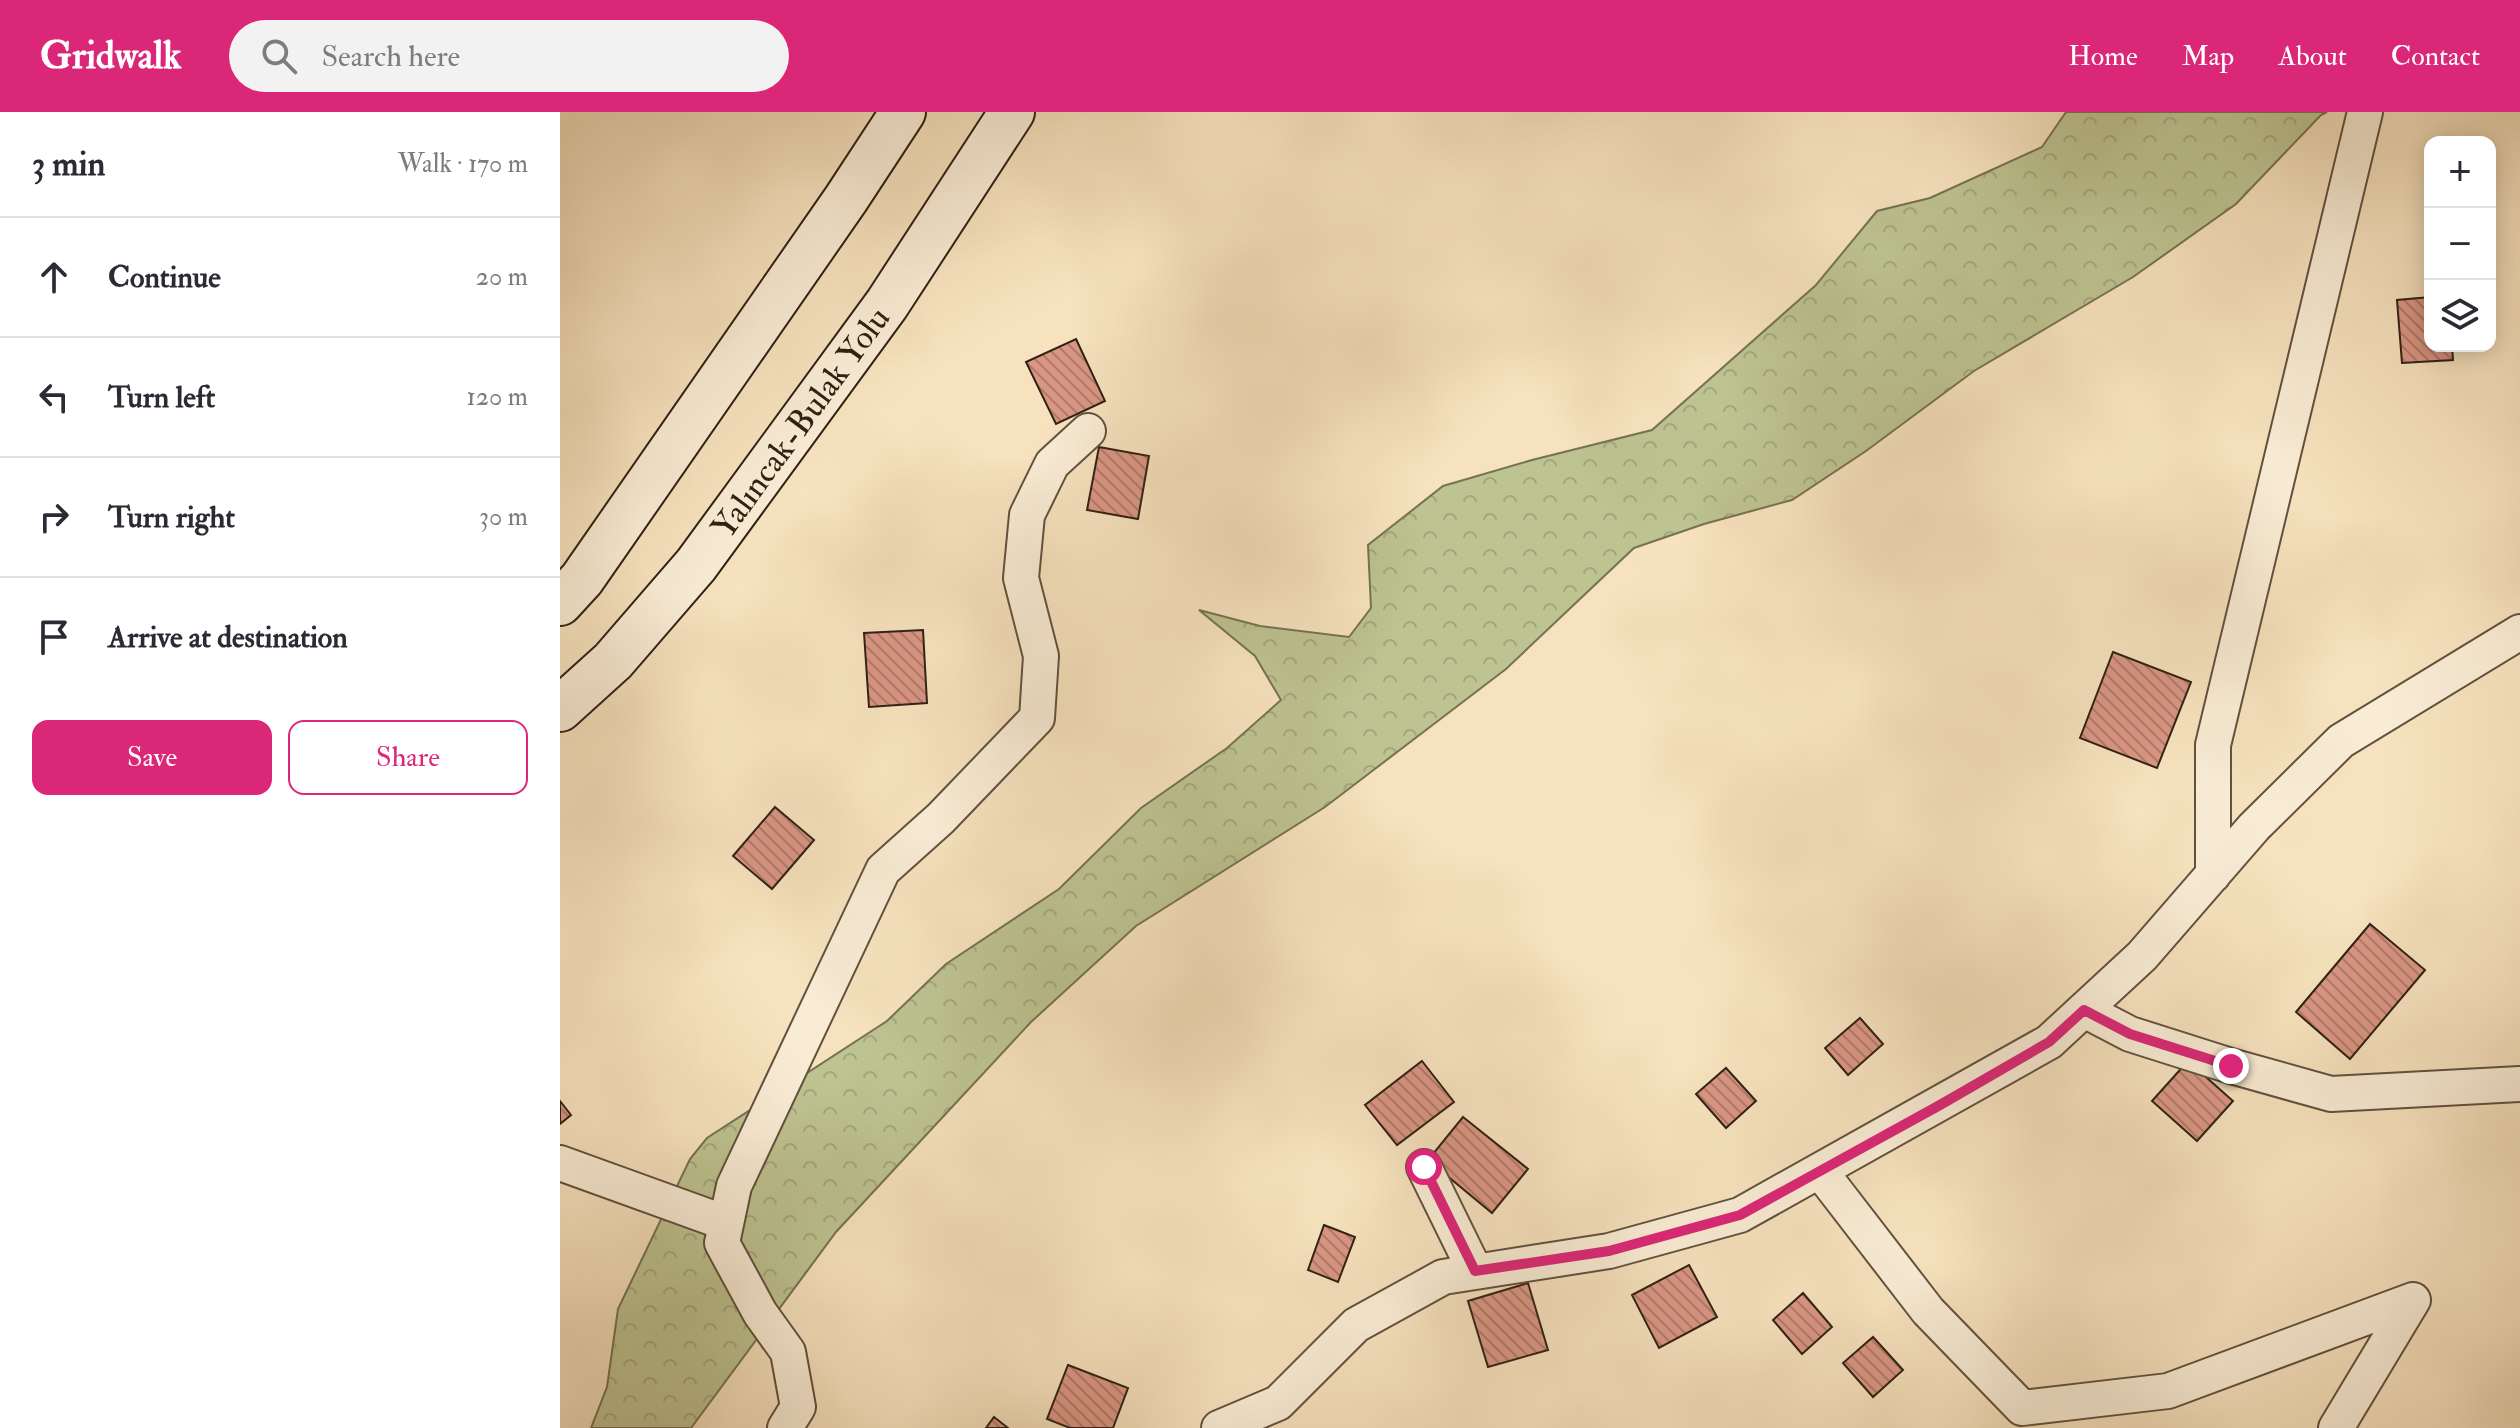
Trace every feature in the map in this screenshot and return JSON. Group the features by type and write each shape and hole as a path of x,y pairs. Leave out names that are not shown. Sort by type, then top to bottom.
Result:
{"main road":[{"path":"560,603 582,579 903,112"},
{"name":"Yalıncak-Bulak Yolu","path":"560,709 613,661 696,565 887,304 1012,112"}],"street":[{"path":"2213,875 2213,745 2365,112"},
{"path":"785,1428 798,1407 788,1352 760,1313 722,1243 734,1186 883,870 941,818 1037,718 1041,656 1021,578 1027,515 1052,464 1088,431"},
{"path":"1233,1425 1278,1403 1356,1325 1443,1277 1609,1251 1740,1215 2049,1042 2142,956 2254,827 2341,741 2520,632"},
{"path":"2084,1010 2130,1034 2331,1094 2520,1084"},
{"path":"560,1163 726,1223"},
{"path":"1424,1167 1475,1271"},
{"path":"1820,1171 1928,1311 2022,1408 2168,1391 2413,1300 2336,1428"}],"green space":[{"path":"2066,112 2327,112 2236,204 2133,277 1974,371 1866,451 1792,500 1704,524 1634,548 1506,669 1325,807 1136,926 1031,1022 836,1232 691,1428 591,1428 607,1387 618,1309 690,1159 707,1138 887,1021 946,964 1059,889 1141,808 1227,748 1281,700 1255,656 1199,610 1260,626 1349,637 1371,608 1368,545 1443,486 1652,430 1816,285 1877,211 1930,198 2042,147"}],"building":[{"path":"2424,298 2424,352 2452,352 2453,360 2402,363 2397,300"},
{"path":"1076,339 1105,401 1056,424 1026,362"},
{"path":"1099,447 1149,456 1138,519 1087,510"},
{"path":"923,630 927,703 869,707 864,633"},
{"path":"2113,652 2191,682 2157,768 2080,738"},
{"path":"775,807 814,840 772,889 733,856"},
{"path":"2370,924 2425,970 2350,1059 2296,1012"},
{"path":"1860,1018 1883,1044 1848,1075 1825,1048"},
{"path":"1422,1061 1454,1102 1397,1145 1365,1105"},
{"path":"2188,1061 2233,1101 2197,1141 2152,1101"},
{"path":"1726,1068 1756,1101 1726,1128 1696,1094"},
{"path":"560,1101 571,1115 560,1124"},
{"path":"1463,1117 1528,1169 1492,1213 1428,1160"},
{"path":"1324,1225 1355,1237 1338,1282 1308,1270"},
{"path":"1689,1265 1717,1317 1659,1348 1632,1295"},
{"path":"1528,1283 1548,1350 1488,1367 1468,1301"},
{"path":"1803,1293 1832,1327 1802,1354 1773,1320"},
{"path":"1873,1337 1903,1370 1873,1397 1843,1363"},
{"path":"1068,1365 1128,1388 1113,1428 1070,1428 1047,1419"},
{"path":"994,1417 1008,1428 986,1428"}],"route":[{"path":"1424,1167 1475,1271 1609,1251 1740,1215 2049,1042 2084,1010 2130,1034 2231,1066"}]}
